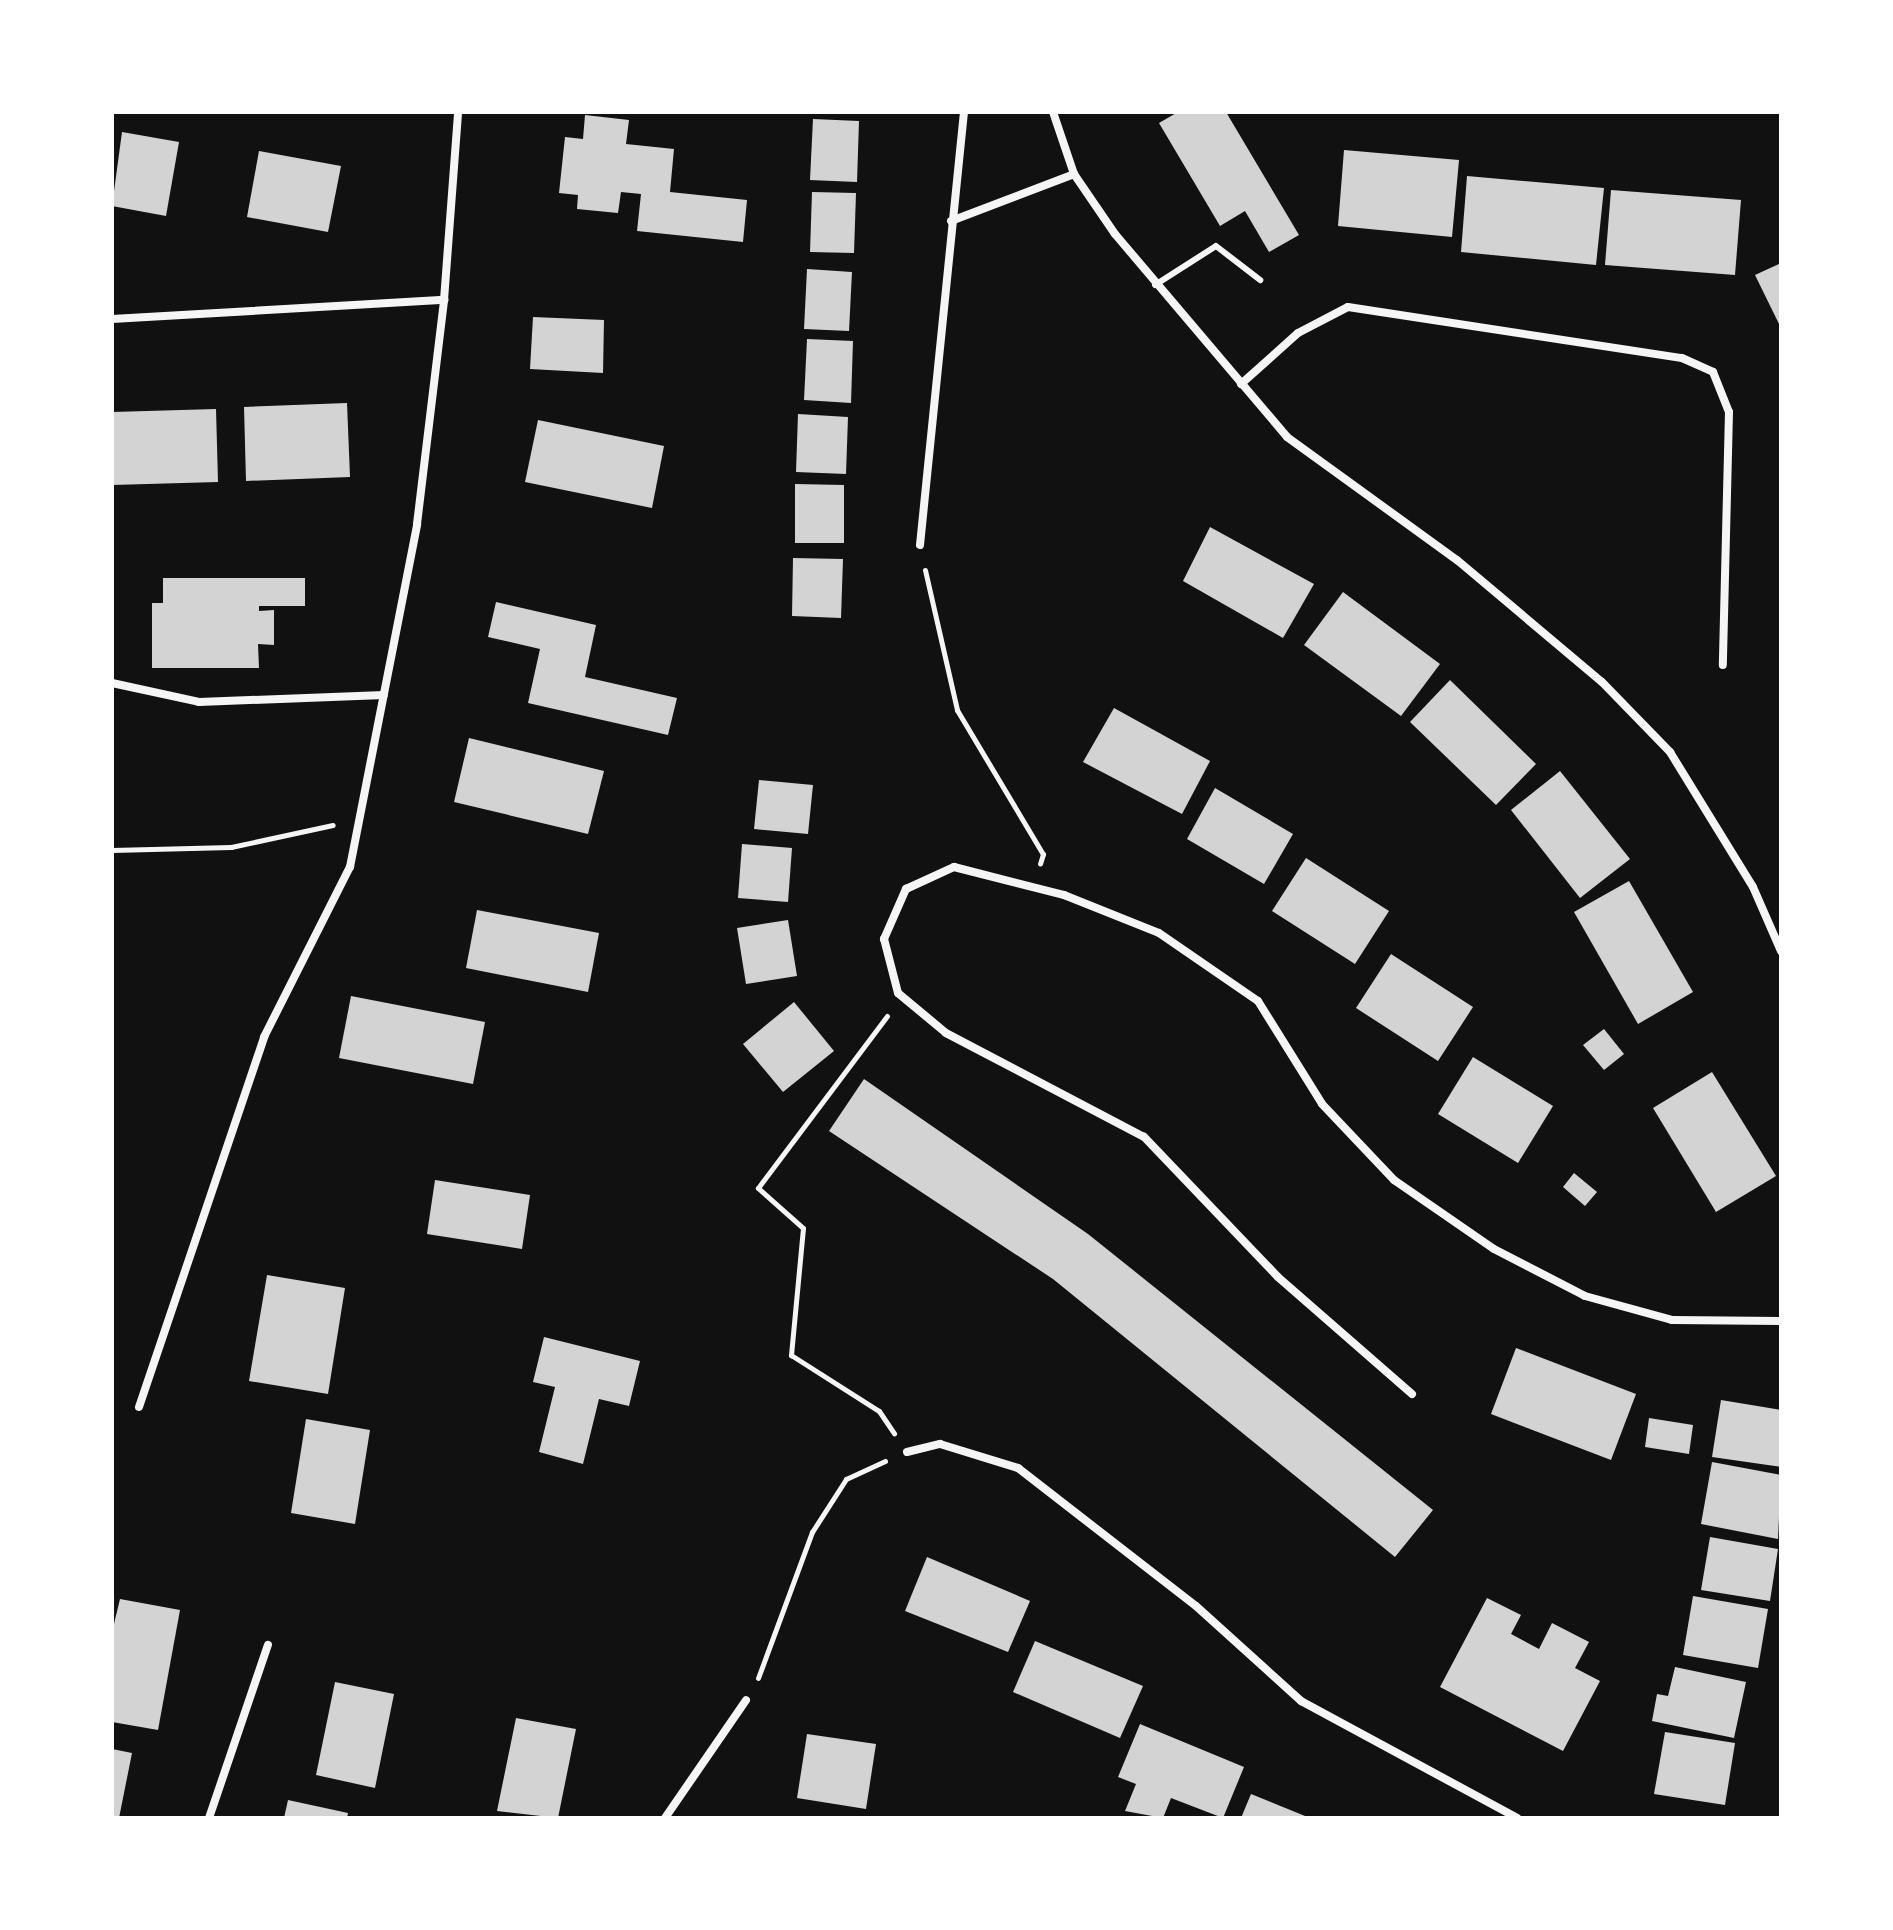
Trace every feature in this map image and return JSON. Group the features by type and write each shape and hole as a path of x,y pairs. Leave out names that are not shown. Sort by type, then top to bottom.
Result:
{"street":[{"path":"139,1407 264,1037 350,867 417,524 444,300 458,112"},
{"path":"920,545 964,112"},
{"path":"1053,112 1074,174 1154,285 1287,437 1457,560 1631,712 1670,752 1753,887 1781,951"},
{"path":"951,221 1074,174"},
{"path":"112,319 444,300"},
{"path":"1241,384 1298,333 1348,307 1682,358 1713,372 1729,412 1723,665"},
{"path":"112,683 199,702 384,695"},
{"path":"1412,1394 1278,1277 1144,1137 946,1033 898,993 884,939 906,889 954,867 1033,888 1159,933 1258,1001 1322,1104 1394,1180 1494,1249 1585,1296 1672,1320 1781,1321"},
{"path":"907,1452 940,1444 1018,1468 1196,1606 1301,1701 1517,1818"},
{"path":"209,1818 268,1645"},
{"path":"665,1818 746,1700"}],"lane":[{"path":"1154,285 1216,246 1260,280"}],"path":[{"path":"920,545 957,710 1043,854 1033,888"},
{"path":"112,850 231,847 359,819"},
{"path":"746,1700 767,1663 812,1532 829,1505 846,1479 907,1452 879,1411 791,1355 803,1228 758,1188 888,1016 898,993"}],"building":[{"path":"1178,112 1226,112 1299,235 1269,252 1245,211 1220,226 1159,123"},
{"path":"585,115 629,120 626,144 674,149 670,192 747,200 743,242 637,231 641,194 621,192 618,213 577,209 578,195 559,193 565,137 583,139"},
{"path":"813,119 859,121 857,182 810,180"},
{"path":"122,132 179,142 166,216 112,206"},
{"path":"1344,150 1459,160 1452,237 1338,226"},
{"path":"259,151 341,166 328,232 247,217"},
{"path":"1467,176 1604,188 1596,265 1461,252"},
{"path":"1611,190 1741,200 1735,275 1605,265"},
{"path":"812,192 856,193 854,253 810,252"},
{"path":"1781,263 1781,328 1755,275"},
{"path":"807,269 852,272 849,331 804,329"},
{"path":"533,317 604,320 603,373 530,369"},
{"path":"807,339 853,341 851,403 804,400"},
{"path":"347,403 350,477 246,481 244,407"},
{"path":"216,409 218,482 112,485 112,412"},
{"path":"798,414 848,417 846,474 796,472"},
{"path":"538,420 664,446 652,508 525,482"},
{"path":"795,484 844,485 844,543 795,543"},
{"path":"1210,527 1314,584 1283,638 1183,581"},
{"path":"793,558 843,559 841,618 792,616"},
{"path":"163,578 305,578 305,606 259,606 259,611 274,610 274,645 258,644 259,668 152,668 152,603 163,603"},
{"path":"1343,592 1440,664 1401,716 1304,645"},
{"path":"496,602 596,625 585,677 677,698 668,735 528,703 540,649 488,637"},
{"path":"1450,680 1536,764 1496,805 1410,722"},
{"path":"1114,708 1210,761 1182,814 1083,762"},
{"path":"469,738 604,771 588,834 454,802"},
{"path":"1560,771 1630,859 1580,898 1511,810"},
{"path":"759,780 813,785 808,834 754,829"},
{"path":"1215,788 1293,834 1264,884 1187,839"},
{"path":"742,844 792,848 788,902 738,898"},
{"path":"1306,858 1389,911 1355,964 1272,911"},
{"path":"1629,881 1693,992 1638,1024 1574,912"},
{"path":"477,910 599,933 588,992 466,968"},
{"path":"788,920 797,976 746,984 737,928"},
{"path":"1391,954 1473,1007 1438,1061 1356,1008"},
{"path":"351,996 485,1022 473,1084 339,1058"},
{"path":"794,1002 834,1051 783,1092 743,1044"},
{"path":"1604,1029 1624,1054 1604,1070 1583,1045"},
{"path":"1473,1057 1553,1106 1518,1163 1438,1114"},
{"path":"1712,1072 1776,1176 1716,1212 1653,1108"},
{"path":"864,1079 1088,1234 1433,1510 1395,1557 1053,1279 829,1131"},
{"path":"1574,1173 1597,1192 1585,1206 1563,1187"},
{"path":"435,1180 530,1195 522,1249 427,1234"},
{"path":"267,1275 345,1288 328,1394 249,1381"},
{"path":"544,1337 640,1361 629,1406 599,1399 583,1464 539,1452 555,1387 533,1382"},
{"path":"1516,1348 1636,1394 1611,1460 1491,1414"},
{"path":"1721,1400 1781,1410 1781,1467 1712,1457"},
{"path":"1649,1418 1693,1425 1689,1454 1645,1447"},
{"path":"306,1419 370,1430 355,1524 291,1513"},
{"path":"1712,1462 1781,1475 1778,1539 1701,1524"},
{"path":"1710,1537 1778,1549 1770,1601 1701,1590"},
{"path":"927,1557 1030,1601 1008,1652 905,1611"},
{"path":"1693,1596 1768,1609 1758,1668 1683,1655"},
{"path":"1487,1598 1521,1615 1511,1634 1539,1649 1552,1623 1589,1642 1575,1668 1600,1681 1563,1751 1440,1687"},
{"path":"120,1599 180,1610 158,1730 112,1722 112,1632"},
{"path":"1035,1641 1143,1686 1120,1738 1013,1692"},
{"path":"1675,1667 1746,1682 1734,1738 1652,1721 1657,1694 1668,1696"},
{"path":"335,1682 394,1694 375,1788 316,1775"},
{"path":"516,1718 576,1729 558,1818 497,1811"},
{"path":"1140,1724 1244,1767 1223,1818 1171,1798 1163,1818 1125,1811 1136,1784 1118,1777"},
{"path":"1665,1732 1735,1743 1725,1805 1654,1794"},
{"path":"807,1734 876,1744 866,1809 797,1798"},
{"path":"112,1749 132,1753 119,1818 112,1818"},
{"path":"1251,1794 1310,1818 1241,1818"},
{"path":"288,1800 348,1813 347,1818 284,1818"}]}
